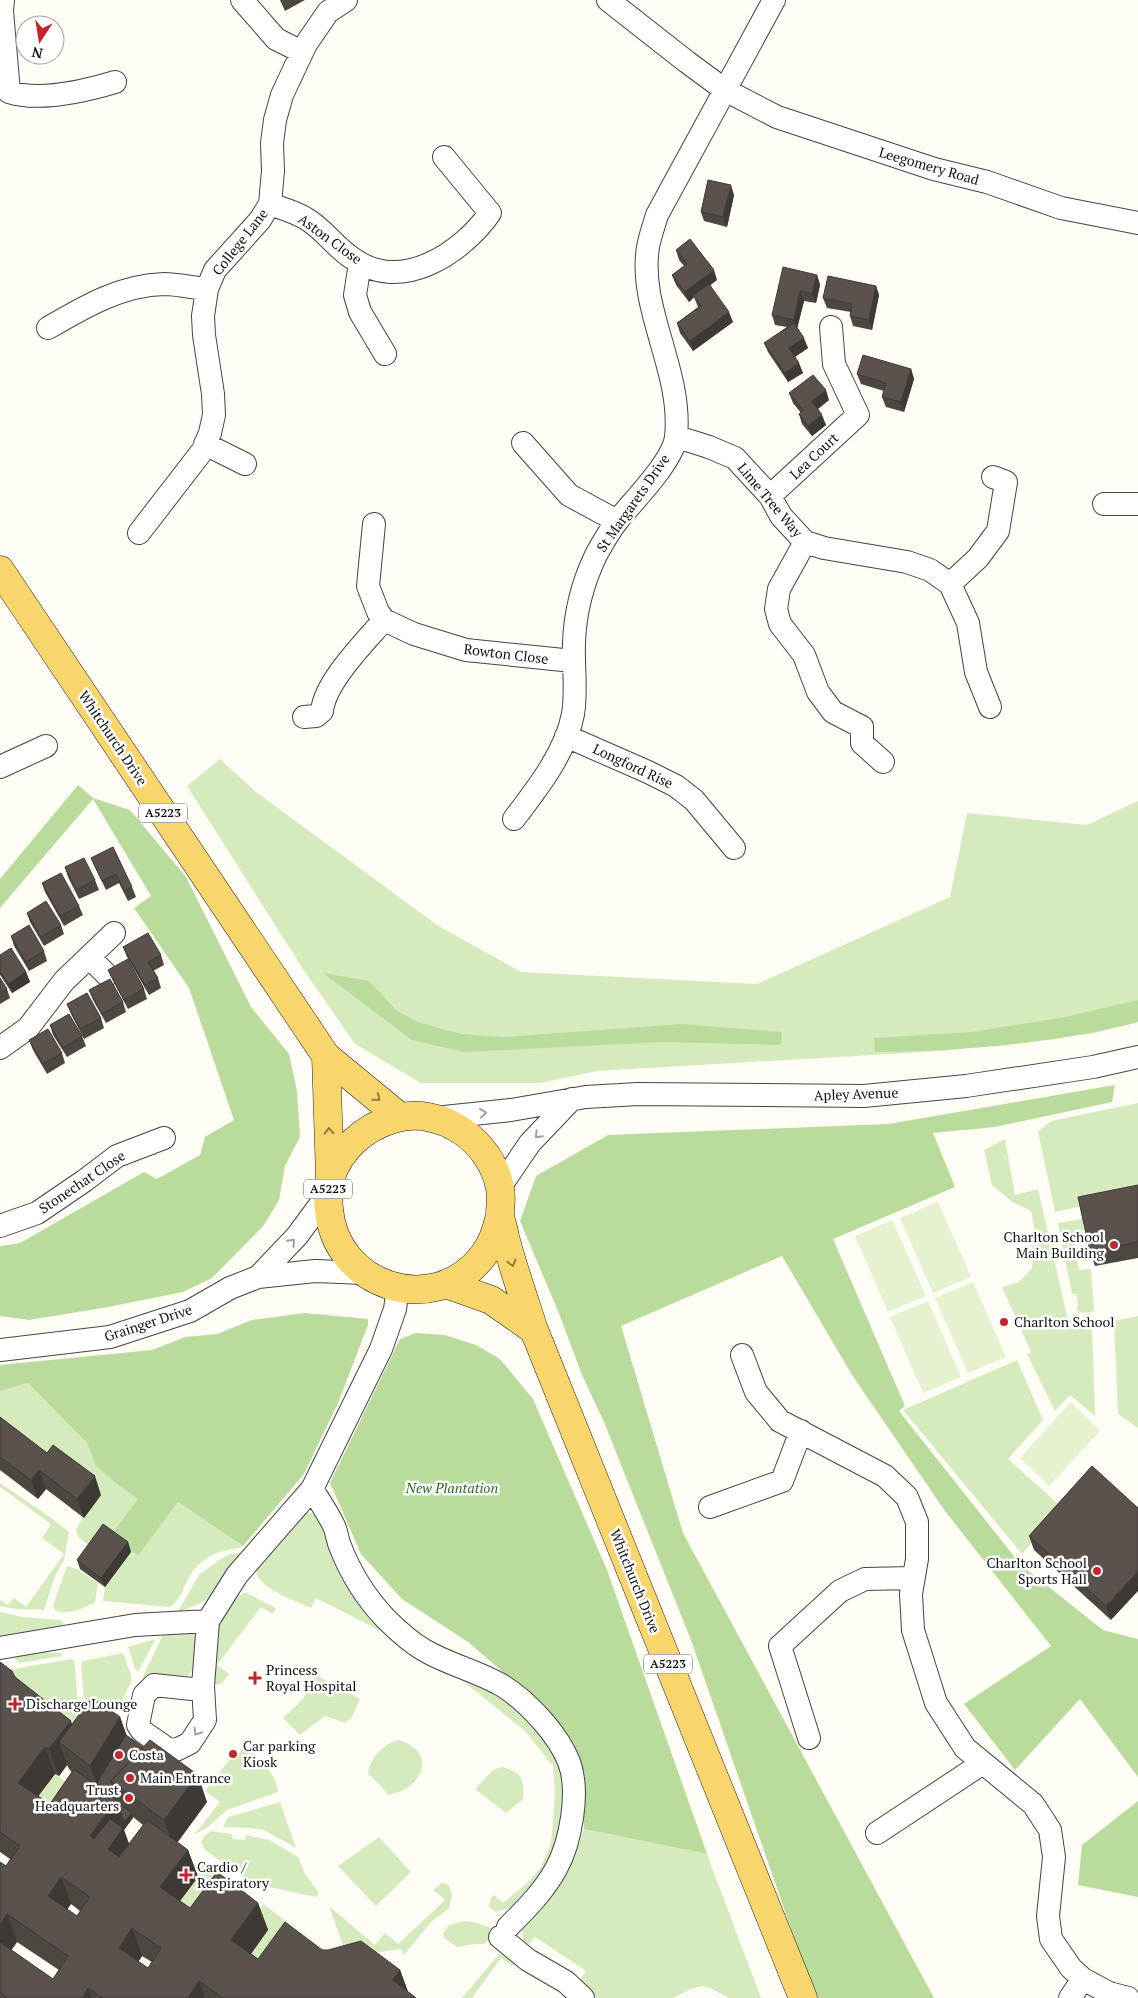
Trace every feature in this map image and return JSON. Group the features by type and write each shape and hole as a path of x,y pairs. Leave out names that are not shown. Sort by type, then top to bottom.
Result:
{"main road":[{"name":"Whitchurch Drive","path":"0,570 326,1056 400,1117"},
{"name":"Whitchurch Drive","path":"326,1056 330,1224 342,1252 364,1274 380,1283 398,1288 422,1289 446,1284 466,1273 482,1257 494,1238 500,1216"},
{"name":"Whitchurch Drive","path":"329,1187 338,1161 356,1138 381,1122 400,1117 418,1116 435,1118 458,1128 478,1143 492,1164 500,1187 500,1216 512,1265 534,1330 803,1998"},
{"path":"446,1284 490,1300 534,1330"}],"street":[{"path":"3,0 2,11 9,92 21,96 43,95 86,90 115,82"},
{"path":"242,0 276,39 302,52"},
{"name":"College Lane","path":"139,533 205,444 210,433 214,415 213,394 203,316 207,289 215,270 260,220 270,204 273,171 272,143 275,120 282,95 302,52 328,12 346,0"},
{"name":"Leegomery Road","path":"608,0 725,90 777,117 892,156 987,182 1061,208 1138,223"},
{"path":"676,439 676,411 672,376 651,303 647,270 648,248 657,215 774,0"},
{"name":"Aston Close","path":"270,204 306,218 352,259 360,263 378,270 420,269 448,255 479,228 490,213 444,157"},
{"path":"360,263 355,295 360,312 385,354"},
{"path":"48,328 94,301 133,288 164,284 207,289"},
{"name":"Lea Court","path":"770,496 858,415 834,364 831,327"},
{"name":"Lime Tree Way","path":"676,439 687,440 709,447 734,458 770,496 781,516 805,542 824,548 907,562 930,570 950,584"},
{"name":"St Margarets Drive","path":"514,819 540,784 566,736 572,716 575,690 574,641 583,588 596,555 617,521 665,462 676,439"},
{"path":"523,443 570,496 617,521"},
{"path":"205,444 245,464"},
{"path":"990,707 976,672 968,623 950,584 978,558 998,531 1006,482 994,478"},
{"path":"1104,504 1138,504"},
{"path":"304,717 316,716 322,712 323,702 329,687 384,620 378,612 368,586 374,524"},
{"path":"805,542 779,589 776,609 780,624 804,655 818,692 833,712 862,727 862,743 883,762"},
{"name":"Rowton Close","path":"384,620 414,634 466,650 574,661"},
{"name":"Longford Rise","path":"566,736 676,786 694,800 734,848"},
{"path":"0,767 46,746"},
{"path":"0,1048 28,1028 64,981 114,933"},
{"path":"90,958 107,975"},
{"name":"Apley Avenue","path":"435,1118 511,1110 572,1099 638,1094 864,1096 976,1085 1093,1067 1138,1057"},
{"path":"500,1187 530,1143 572,1099"},
{"name":"Stonechat Close","path":"0,1226 37,1213 84,1182 117,1156 164,1138"},
{"name":"Grainger Drive","path":"258,1277 297,1236 329,1187"},
{"name":"Grainger Drive","path":"0,1350 110,1337 190,1311 230,1288 258,1277 314,1271 364,1274"},
{"path":"203,1686 208,1621 237,1575 312,1489 381,1349 395,1308 398,1288"},
{"path":"742,1355 756,1392 780,1421 885,1476 907,1497 917,1522 917,1559 911,1594 913,1630 936,1703 965,1748 1033,1804 1050,1830 1054,1857 1048,1916 1051,1939 1071,1968 1083,1980 1109,1993 1128,1998"},
{"path":"710,1507 782,1481 801,1431"},
{"path":"312,1489 335,1526 339,1544 358,1583 385,1619 424,1650 502,1686 523,1701 558,1741 569,1762 573,1783 573,1806 567,1843 557,1867 546,1886 504,1932 528,1960 566,1982 582,1998"},
{"path":"809,1738 780,1646 840,1591 865,1579 914,1578"},
{"path":"0,1648 135,1625 208,1621"},
{"path":"877,1833 983,1763"},
{"path":"1070,1998 1083,1980"}],"green space":[{"path":"220,759 256,792 437,925 521,972 757,984 950,897 967,813 1087,825 1138,801 1138,1022 1091,1034 941,1051 597,1071 541,1083 421,1083 355,1044 303,969 187,786"},
{"path":"78,785 93,798 130,810 186,877 251,1007 289,1054 297,1091 300,1137 285,1166 279,1200 264,1225 212,1278 183,1292 29,1320 0,1316 0,1246 20,1243 144,1172 157,1179 200,1155 205,1137 234,1120 189,988 134,908 151,896 93,799 0,908 0,879"},
{"path":"323,973 369,981 397,1011 421,1023 461,1034 503,1037 681,1024 782,1032 781,1045 664,1042 464,1052 412,1040"},
{"path":"1138,1000 1138,1022 1106,1030 1008,1045 875,1052 874,1038 972,1032 1065,1017"},
{"path":"1115,1085 1112,1102 995,1127 933,1133 955,1187 833,1239 905,1406 899,1411 1021,1565 1103,1630 1138,1639 1138,1777 1080,1699 1015,1770 964,1704 1051,1646 945,1511 852,1375 782,1256 621,1326 683,1533 934,1998 815,1998 691,1640 604,1422 582,1375 560,1316 520,1221 536,1176 608,1135 888,1124"},
{"path":"1138,1103 1138,1193 1055,1212 1038,1132 1051,1121"},
{"path":"1005,1139 1015,1195 1038,1189 1067,1316 1078,1325 1092,1328 1095,1416 1070,1395 1055,1411 1027,1354 1031,1352 1002,1287 1019,1282 1032,1268 1035,1232 1031,1211 1012,1202 992,1185 984,1150"},
{"path":"938,1202 971,1277 933,1293 900,1218"},
{"path":"1082,1219 1084,1230 1071,1234 1079,1270 1091,1269 1094,1310 1082,1313 1076,1310 1078,1306 1076,1294 1072,1294 1058,1223"},
{"path":"892,1220 926,1296 888,1312 855,1236"},
{"path":"973,1282 1006,1357 968,1373 935,1298"},
{"path":"928,1301 961,1377 923,1393 890,1317"},
{"path":"305,1313 368,1319 368,1325 338,1403 304,1474 243,1546 178,1502 138,1556 110,1536 138,1499 96,1466 87,1443 28,1383 0,1391 0,1365 152,1350 185,1337 217,1334 252,1320"},
{"path":"1138,1316 1138,1428 1118,1414 1114,1321"},
{"name":"New Plantation","path":"416,1333 445,1335 476,1345 500,1359 533,1399 607,1570 707,1854 584,1829 581,1772 551,1713 468,1642 402,1599 361,1554 330,1483 400,1339"},
{"path":"1017,1360 1043,1420 1008,1459 1063,1508 1022,1554 903,1410"},
{"path":"28,1383 87,1443 96,1466 113,1481 139,1499 110,1536 96,1549 78,1536 77,1528 84,1518 0,1438 0,1391"},
{"path":"1071,1402 1100,1431 1049,1486 1020,1458"},
{"path":"0,1483 69,1532 64,1560 55,1576 44,1610 0,1606 0,1600 8,1605 14,1598 26,1607 64,1554 42,1538 51,1524 0,1487"},
{"path":"178,1502 243,1546 216,1554 203,1561 191,1573 178,1599 170,1607 103,1601 105,1587 131,1552 138,1556"},
{"path":"304,1513 312,1513 317,1516 355,1589 497,1691 533,1720 558,1763 564,1783 566,1803 559,1847 519,1905 496,1912 489,1907 491,1898 494,1895 503,1903 526,1884 541,1867 551,1843 555,1794 553,1766 525,1731 458,1677 422,1652 316,1598 311,1608 286,1597 268,1587 262,1581 257,1574 256,1567"},
{"path":"230,1554 244,1554 214,1594 203,1602 177,1613 199,1575"},
{"path":"67,1566 77,1569 98,1583 95,1602 86,1607 60,1612 55,1610 53,1606"},
{"path":"245,1592 276,1608 273,1614 261,1607 217,1665 229,1674 222,1683 217,1685 212,1682 219,1621 233,1599"},
{"path":"0,1612 22,1617 61,1620 64,1624 42,1632 0,1639"},
{"path":"165,1631 193,1633 197,1644 197,1656 194,1667 188,1676 151,1674 142,1678"},
{"path":"155,1640 139,1670 136,1671 128,1647"},
{"path":"29,1652 62,1653 62,1656 19,1663 12,1655"},
{"path":"123,1653 131,1675 131,1682 121,1702 86,1725 81,1663"},
{"path":"72,1659 75,1666 79,1721 76,1725 4,1674 7,1670"},
{"path":"316,1675 360,1699 352,1717 345,1723 325,1716 300,1735 283,1718 303,1699"},
{"path":"398,1740 415,1748 422,1761 422,1768 415,1782 407,1788 389,1795 368,1773 369,1767 378,1752"},
{"path":"247,1748 267,1767 274,1779 278,1792 227,1810 208,1827 194,1835 220,1802 205,1791 230,1759 234,1759 241,1751"},
{"path":"502,1767 518,1774 523,1786 523,1799 506,1813 475,1789 493,1770"},
{"path":"55,1774 84,1796 28,1810"},
{"path":"1138,1801 1138,1897 1078,1885 1082,1845"},
{"path":"280,1802 296,1848 264,1830 223,1827 228,1817"},
{"path":"584,1829 707,1854 761,1998 729,1998 702,1986 673,1998 596,1998 578,1982 586,1971 535,1937 526,1947 523,1939 523,1927 570,1869"},
{"path":"211,1831 232,1834 233,1839 245,1840 246,1835 269,1840 298,1857 305,1874 319,1893 316,1897 251,1883 204,1849 201,1842 204,1836"},
{"path":"379,1837 411,1872 376,1906 338,1866"},
{"path":"199,1859 220,1874 184,1924 170,1914 197,1878 188,1871"},
{"path":"442,1883 449,1885 452,1895 449,1908 431,1922 404,1955 401,1949 347,1957 329,1906 375,1945 385,1933 398,1944 445,1900 433,1890"},
{"path":"263,1904 349,1968 241,1967 268,1930 252,1918"},
{"path":"463,1921 474,1922 491,1928 493,1936 484,1944 457,1947 445,1939 443,1933 449,1925"},
{"path":"506,1953 516,1963 513,1966 501,1958 472,1998 462,1998 499,1954"}],"building":[{"path":"708,180 731,185 723,217 701,212"},
{"path":"690,239 714,270 685,292 672,275 687,264 676,250"},
{"path":"783,267 817,275 812,294 800,291 794,320 772,315"},
{"path":"828,276 876,286 869,320 850,316 852,304 823,298"},
{"path":"709,284 729,312 690,341 677,323 701,306 693,295"},
{"path":"794,323 804,338 789,348 799,363 785,373 764,343"},
{"path":"863,355 911,369 901,402 882,397 886,383 857,374"},
{"path":"813,375 826,390 812,401 822,415 808,426 799,414 803,410 789,393"},
{"path":"113,847 132,887 124,891 116,874 102,881 91,858"},
{"path":"84,858 95,880 76,890 65,867"},
{"path":"61,873 79,906 60,916 42,883"},
{"path":"46,901 61,925 41,937 27,913"},
{"path":"29,925 44,951 26,962 11,936"},
{"path":"148,933 161,955 148,962 158,978 145,985 123,947"},
{"path":"11,948 26,972 8,984 0,971 0,955"},
{"path":"128,959 144,989 124,1000 108,970"},
{"path":"0,978 7,989 0,993"},
{"path":"110,979 123,1002 102,1014 89,990"},
{"path":"87,993 101,1018 80,1029 67,1004"},
{"path":"69,1014 82,1036 63,1048 50,1025"},
{"path":"48,1029 62,1053 43,1064 29,1040"},
{"name":"Charlton School Main Building","path":"1138,1185 1138,1242 1090,1252 1078,1197"},
{"path":"0,1417 47,1453 53,1445 95,1476 77,1499 39,1470 31,1480 0,1457"},
{"name":"Charlton School Sports Hall","path":"1092,1466 1138,1508 1138,1571 1106,1606 1029,1536"},
{"path":"103,1524 128,1542 101,1578 77,1560"},
{"path":"0,1662 12,1671 15,1677 71,1721 49,1749 45,1747 18,1783 50,1804 74,1769 116,1800 90,1836 94,1839 110,1819 123,1828 108,1849 119,1857 147,1820 188,1850 160,1887 190,1908 217,1872 258,1903 231,1940 258,1959 285,1922 322,1950 361,1941 400,1970 393,1980 416,1998 223,1998 199,1981 188,1998 103,1998 88,1988 82,1998 8,1998 0,1992 0,1942 53,1979 68,1956 7,1914 0,1925 0,1862 6,1866 20,1846 0,1832","holes":["61,1877 90,1897 77,1916 48,1896","132,1928 161,1948 148,1968 119,1948"]},
{"path":"92,1697 120,1717 90,1766 59,1742"},
{"path":"126,1735 143,1747 111,1781 117,1799 97,1783"},
{"path":"150,1740 198,1775 164,1820 111,1781"},
{"path":"117,1802 132,1813 124,1822"}],"place":[{"name":"Charlton School Main Building","path":"1114,1245"},
{"name":"Charlton School","path":"1004,1322"},
{"name":"Charlton School Sports Hall","path":"1097,1571"},
{"name":"Princess Royal Hospital","path":"255,1678"},
{"name":"Discharge Lounge","path":"15,1704"},
{"name":"Car parking Kiosk","path":"233,1754"},
{"name":"Costa","path":"119,1755"},
{"name":"Main Entrance","path":"130,1778"},
{"name":"Trust Headquarters","path":"129,1798"},
{"name":"Cardio / Respiratory","path":"186,1875"}]}
